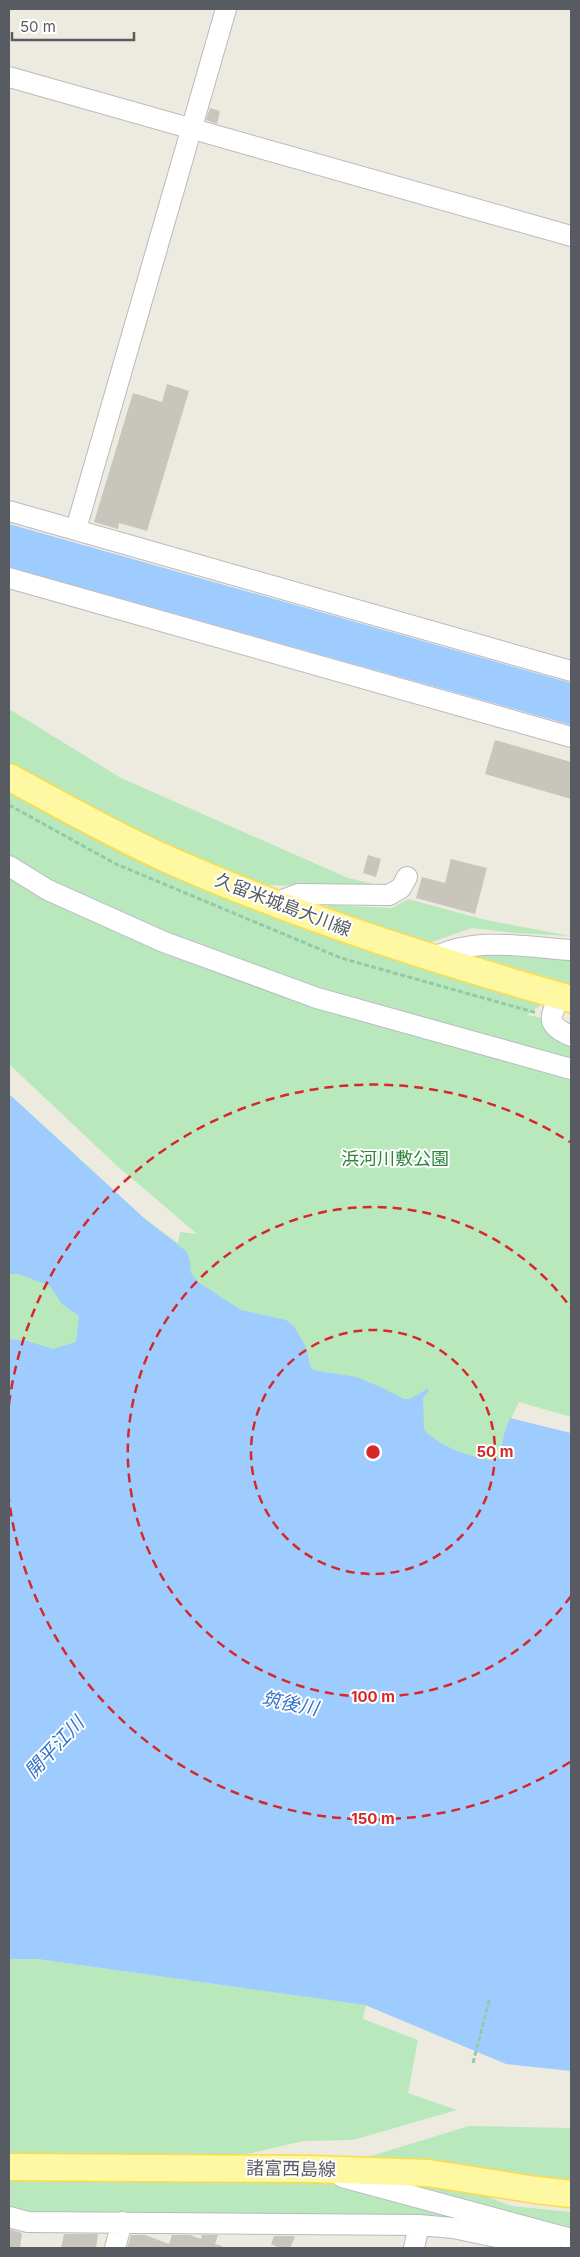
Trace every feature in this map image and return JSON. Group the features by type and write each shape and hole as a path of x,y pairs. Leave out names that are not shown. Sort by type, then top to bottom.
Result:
{"main road":[{"name":"久留米城島大川線","path":"9,778 166,859 312,918 433,958 566,998"},
{"name":"諸富西島線","path":"9,2167 312,2169 428,2173 571,2194"}],"street":[{"path":"76,529 193,129 226,9"},
{"path":"9,77 571,236"},
{"path":"9,512 76,529 571,671"},
{"path":"9,578 571,737"},
{"path":"9,866 48,890 164,942 316,998 571,1069"},
{"path":"275,903 298,894 389,895 401,888 407,877"},
{"path":"433,958 450,950 480,944 571,950"},
{"path":"566,998 550,1014 552,1022 563,1032 571,1036"},
{"path":"312,2169 557,2243"},
{"path":"9,2217 28,2222 419,2225 557,2243"},
{"path":"115,2248 122,2222"},
{"path":"414,2248 419,2225"}],"path":[{"path":"473,2062 490,1997"}],"green space":[{"path":"9,709 121,778 348,878 390,888 260,885 151,841 9,766"},
{"name":"浜河川敷公園","path":"9,791 542,1004 527,1015 571,1023 571,1417 519,1402 504,1434 500,1456 494,1461 339,1452 9,1094 145,1219 178,1243 180,1232 197,1234 116,1165 9,1064"},
{"path":"408,899 486,920 571,936 514,933 472,928 423,945 322,912 329,905 392,908"},
{"path":"469,954 571,959 571,984"},
{"path":"9,1192 93,1340 9,1382"},
{"path":"9,1959 37,1959 366,2005 363,2019 418,2040 408,2093 457,2110 353,2140 303,2141 230,2158 9,2158"},
{"path":"469,2126 571,2128 571,2184 469,2165 348,2163"},
{"path":"9,2177 312,2179 503,2230 29,2215 9,2210"},
{"path":"380,2181 455,2184 511,2206 571,2212 571,2228"}],"water":[{"path":"9,524 571,683 571,725 9,567"},
{"path":"9,1094 145,1219 187,1252 191,1273 198,1282 241,1310 286,1320 294,1326 307,1349 310,1366 313,1370 356,1377 404,1399 410,1399 427,1389 429,1391 423,1398 424,1430 447,1446 485,1459 494,1461 500,1456 504,1434 510,1418 571,1433 571,2071 506,2064 365,2005 37,1959 9,1959 9,1339 27,1341 53,1349 76,1342 79,1316 62,1304 50,1286 19,1274 9,1274"}],"building":[{"path":"210,108 220,111 217,124 206,120"},
{"path":"167,384 189,391 147,531 119,523 118,529 94,522 133,393 162,402"},
{"path":"495,740 571,762 571,799 485,774"},
{"path":"368,855 381,859 376,877 363,873"},
{"path":"451,859 487,868 475,914 416,898 422,877 445,883"},
{"path":"9,2229 22,2233 20,2248 9,2248"},
{"path":"64,2234 98,2234 96,2248 61,2248"},
{"path":"131,2235 145,2235 169,2244 172,2235 190,2235 201,2239 202,2235 218,2235 215,2244 222,2246 222,2248 127,2248"},
{"path":"274,2236 295,2237 290,2248 280,2248 271,2244"}],"water label":[{"name":"筑後川","path":"290,1703"},
{"name":"開平江川","path":"54,1747"}]}
